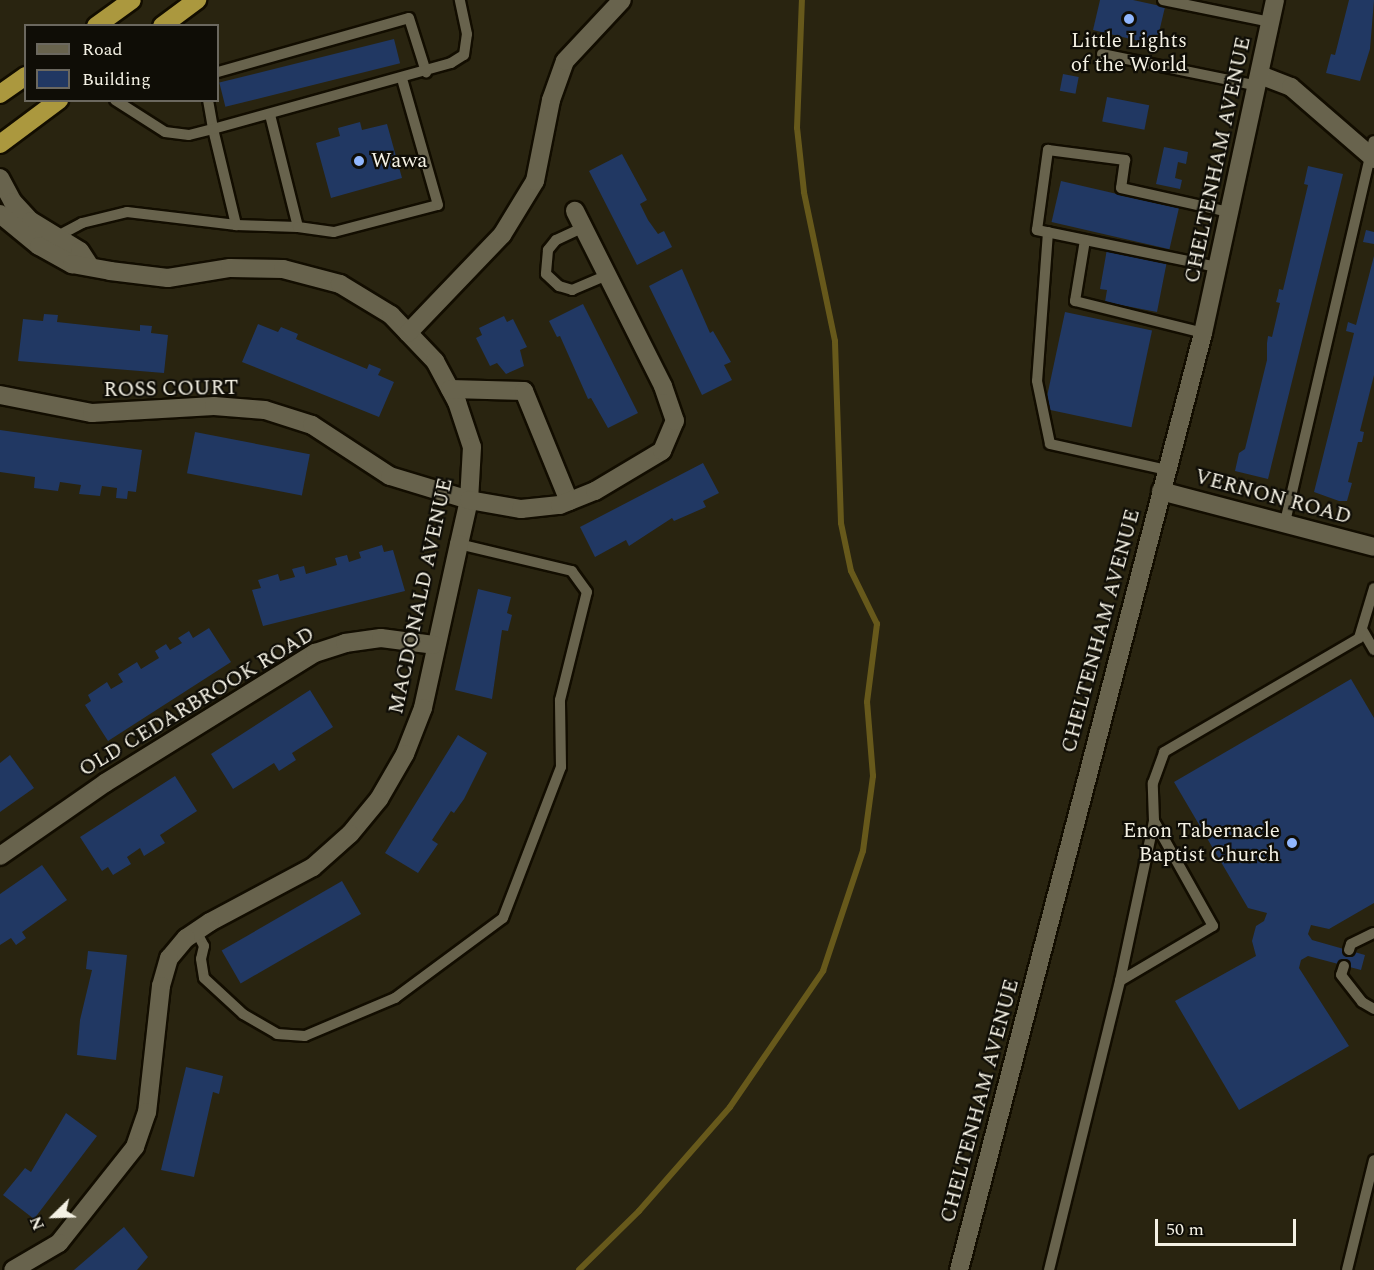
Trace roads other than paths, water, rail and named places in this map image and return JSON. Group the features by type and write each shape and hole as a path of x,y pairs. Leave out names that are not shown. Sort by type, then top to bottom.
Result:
{"highway":[{"path":"99,24 132,0"},
{"path":"165,24 197,0"},
{"path":"0,94 24,77"},
{"path":"0,144 56,102"}],"street":[{"path":"408,333 502,235 535,181 551,100 565,62 622,0"},
{"name":"CHELTENHAM AVENUE","path":"959,1270 1203,333 1275,0"},
{"path":"1259,81 1291,87 1373,152"},
{"name":"MACDONALD AVENUE","path":"0,178 13,202 54,238 80,251 89,265"},
{"name":"MACDONALD AVENUE","path":"0,214 39,246 72,264 89,265 110,272 168,278 230,268 283,269 340,284 391,315 435,361 450,390 472,447 469,500 434,645 423,708 405,754 379,799 350,834 313,867 196,931 169,958 163,976 147,1112 135,1147 59,1243 13,1270"},
{"name":"ROSS COURT","path":"0,395 92,413 214,406 265,410 312,425 390,476 469,500 521,509 569,501 595,491 662,451 675,421 663,386 580,219"},
{"path":"450,390 524,391 569,501"},
{"name":"VERNON ROAD","path":"1161,491 1374,547"},
{"name":"OLD CEDARBROOK ROAD","path":"0,856 105,783 315,653 345,643 381,638 434,645"}],"lane":[{"path":"118,102 165,132 189,135 426,72 464,54 467,34 460,0"},
{"path":"1163,0 1270,22"},
{"path":"219,72 409,18 426,72"},
{"path":"1102,54 1259,81"},
{"path":"54,238 82,223 127,212 236,225 298,227 334,232 438,205 402,79"},
{"path":"208,102 236,225"},
{"path":"270,115 298,227"},
{"path":"1217,267 1037,230 1048,150 1125,160 1121,188 1229,212"},
{"path":"1284,522 1373,152"},
{"path":"580,219 552,245 545,260 546,274 559,286 572,290 608,275"},
{"path":"1048,232 1037,381 1050,444 1167,470"},
{"path":"1085,240 1075,301 1203,333"},
{"path":"196,931 204,946 201,959 204,978 243,1014 277,1035 305,1036 395,998 503,918 561,767 560,700 587,592 572,571 459,544"},
{"path":"1049,1270 1119,981 1154,821 1153,783 1164,752 1352,643 1363,631 1371,614 1374,588"},
{"path":"1363,631 1374,650"},
{"path":"1119,981 1213,926 1154,821"},
{"path":"1349,950 1352,944 1374,933"},
{"path":"1344,966 1341,975 1362,1002 1374,1009"},
{"path":"1347,1270 1370,1191 1374,1161"}],"waterway":[{"path":"579,1270 639,1211 730,1107 823,971 863,851 873,776 867,702 877,624 851,571 841,523 835,341 804,192 797,128 802,0"}],"place":[{"name":"Little Lights of the World","path":"1129,19"},
{"name":"Wawa","path":"359,161"},
{"name":"Enon Tabernacle Baptist Church","path":"1292,843"}]}
